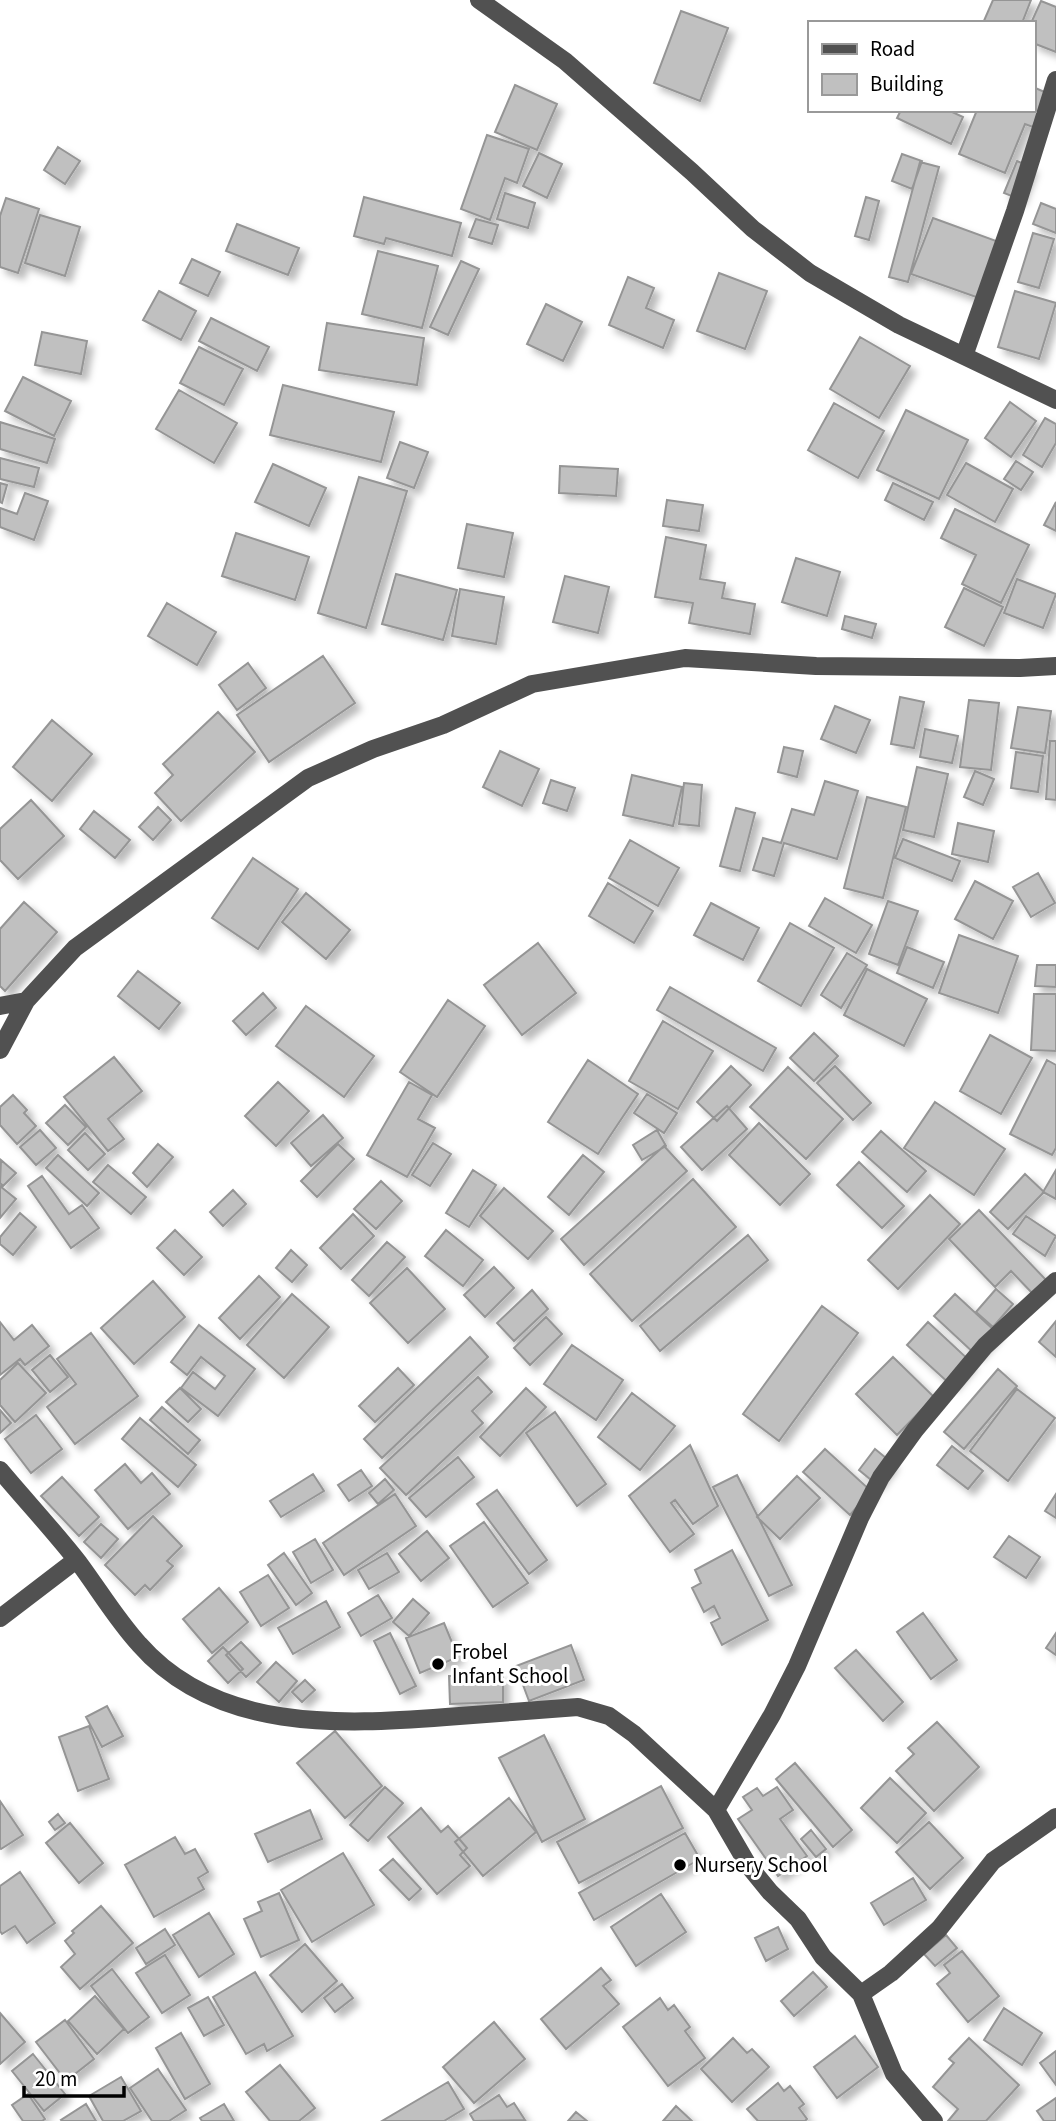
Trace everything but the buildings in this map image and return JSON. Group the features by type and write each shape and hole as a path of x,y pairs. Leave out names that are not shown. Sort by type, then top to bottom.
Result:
{"street":[{"path":"479,0 565,61 753,229 810,273 899,325 1056,400"},
{"path":"964,356 1015,211 1056,80"},
{"path":"0,1050 26,1001 75,948 308,778 373,750 443,725 532,684 685,658 816,666 1056,666"},
{"path":"0,1006 26,1001"},
{"path":"716,1810 772,1715 797,1666 860,1518 881,1477 915,1430 985,1346 1056,1281"},
{"path":"0,1470 76,1560 139,1645 172,1674 219,1700 254,1712 317,1721 368,1723 579,1707 609,1716 634,1734 716,1810 748,1865 770,1892 798,1919 823,1957 860,1994 894,2074 934,2121"},
{"path":"0,1618 76,1560"},
{"path":"860,1994 891,1973 939,1929 993,1861 1056,1817"}],"place":[{"name":"Frobel Infant School","path":"438,1664"},
{"name":"Nursery School","path":"680,1865"}]}
